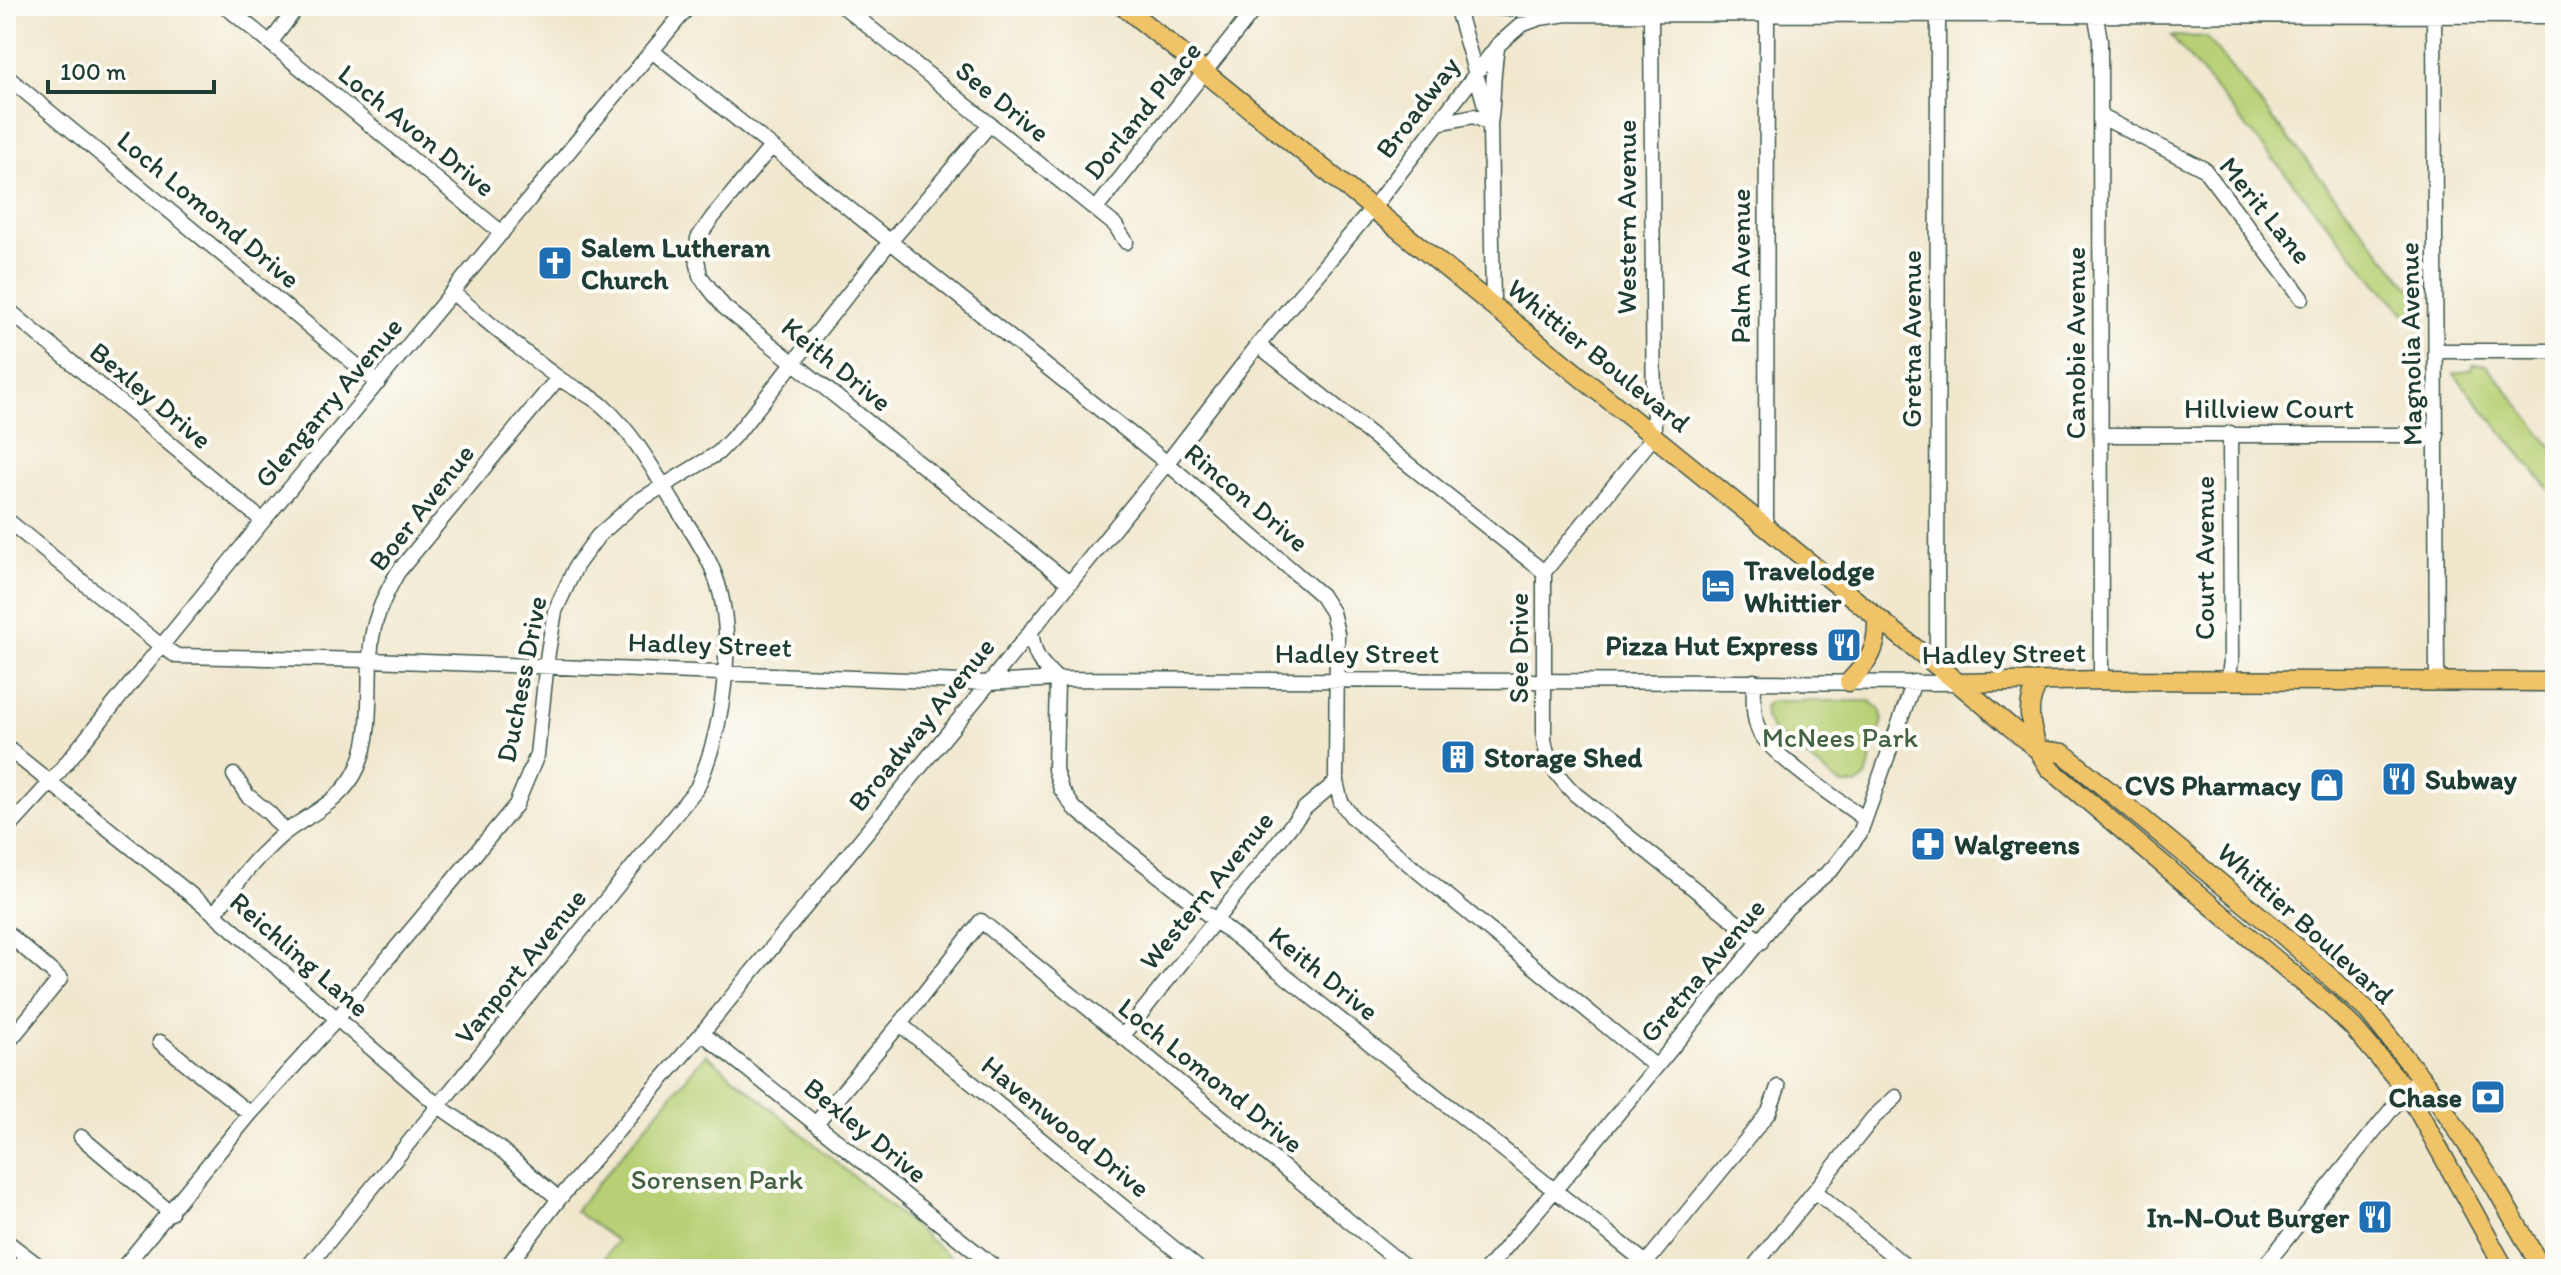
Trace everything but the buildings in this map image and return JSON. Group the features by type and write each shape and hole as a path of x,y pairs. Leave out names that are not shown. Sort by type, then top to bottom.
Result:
{"main road":[{"name":"Whittier Boulevard","path":"1123,6 1958,683 2038,750 2049,768 2353,1027 2407,1091 2505,1269"},
{"path":"1849,682 1868,662 1878,639 1877,618"},
{"name":"Hadley Street","path":"1958,683 2101,680 2555,682"},
{"path":"2038,750 2030,727 2029,707 2032,691 2040,681"},
{"name":"Whittier Boulevard","path":"2038,750 2063,753 2284,936 2368,1011 2420,1075 2475,1155 2542,1269"},
{"path":"2075,790 2088,787 2122,802"},
{"path":"2199,894 2213,894 2224,900 2265,935 2284,936"},
{"path":"2269,953 2282,950 2318,977 2335,982"}],"street":[{"name":"Loch Avon Drive","path":"225,6 502,233"},
{"path":"270,43 298,6"},
{"name":"Glengarry Avenue","path":"6,831 50,783 689,6"},
{"name":"See Drive","path":"843,6 1096,209 1115,225 1126,242"},
{"name":"Dorland Place","path":"1096,209 1257,6"},
{"path":"1456,6 1490,124"},
{"path":"1478,6 1567,14"},
{"name":"Broadway","path":"1372,209 1498,45 1521,25 1540,18 1606,10 1651,15 1767,10 1938,15 2094,11 2434,11 2555,16"},
{"name":"Palm Avenue","path":"1766,527 1767,10"},
{"name":"Canobie Avenue","path":"2094,11 2100,40 2101,680"},
{"name":"Magnolia Avenue","path":"2434,11 2437,681"},
{"name":"Western Avenue","path":"1651,15 1654,436"},
{"name":"Gretna Avenue","path":"1925,657 1937,646 1938,15"},
{"path":"1493,304 1490,124 1498,45"},
{"name":"Rincon Drive","path":"652,51 1167,463 1321,595 1332,612 1337,633 1336,782 1341,802 1367,832 1655,1066"},
{"name":"Loch Lomond Drive","path":"6,76 378,383"},
{"path":"1438,123 1474,116 1490,124"},
{"name":"Merit Lane","path":"2100,116 2204,169 2302,298"},
{"name":"Duchess Drive","path":"122,1269 250,1114 336,1020 516,805 537,755 555,611 576,566 598,536 635,503 718,453 990,124"},
{"name":"Keith Drive","path":"771,147 698,238 700,276 724,307 1069,583"},
{"name":"Broadway Avenue","path":"505,1269 559,1199 702,1033 989,683 1258,345 1372,209"},
{"path":"453,293 558,378 602,405 618,421 663,485 712,568 723,607 724,672"},
{"name":"Bexley Drive","path":"6,308 263,521"},
{"name":"See Drive","path":"1258,345 1544,572 1546,753 1560,778 1575,794 1761,942"},
{"path":"2437,351 2555,351"},
{"name":"Boer Avenue","path":"214,914 260,855 286,832 336,798 351,780 360,763 367,736 371,644 378,612 398,572 558,378"},
{"name":"Court Avenue","path":"2228,681 2231,661 2230,433"},
{"name":"Hillview Court","path":"2101,435 2437,435"},
{"path":"1544,572 1654,436"},
{"path":"6,519 161,646"},
{"path":"1031,630 1034,653 1057,679"},
{"name":"Hadley Street","path":"161,646 177,656 371,660 989,683 1057,679 1958,683"},
{"name":"Vanport Avenue","path":"306,1269 697,788 714,742 724,672"},
{"name":"Keith Drive","path":"1057,679 1055,770 1061,789 1074,808 1644,1266"},
{"path":"1754,681 1753,712 1765,741 1865,819"},
{"name":"Gretna Avenue","path":"1487,1269 1787,908 1833,868 1860,833 1914,682"},
{"name":"Reichling Lane","path":"6,747 214,914 440,1107 499,1148 559,1199"},
{"path":"234,775 247,795 286,832"},
{"name":"Western Avenue","path":"1122,1037 1305,808 1336,782"},
{"name":"Loch Lomond Drive","path":"900,1024 981,921 1408,1269"},
{"path":"6,932 60,979 6,1045"},
{"path":"816,1123 900,1024"},
{"name":"Havenwood Drive","path":"900,1024 1199,1269"},
{"name":"Bexley Drive","path":"702,1033 997,1269"},
{"path":"160,1042 250,1114"},
{"path":"2262,1269 2420,1075"},
{"path":"1644,1266 1769,1112 1778,1087"},
{"path":"1752,1269 1873,1118 1896,1097"},
{"path":"81,1137 171,1213"},
{"path":"1815,1191 1909,1269"},
{"path":"6,1241 43,1269"}],"green space":[{"path":"2171,36 2206,37 2419,299 2420,329 2378,285"},
{"path":"2472,365 2487,365 2555,451 2555,496 2454,374 2471,369"},
{"name":"McNees Park","path":"1771,701 1870,701 1880,709 1883,720 1866,777 1857,785 1842,785 1771,729 1764,706"},
{"name":"Sorensen Park","path":"706,1054 965,1269 596,1269 617,1241 575,1211"}],"place":[{"name":"Salem Lutheran Church","path":"555,263"},
{"name":"Travelodge Whittier","path":"1718,586"},
{"name":"Pizza Hut Express","path":"1844,645"},
{"name":"Storage Shed","path":"1458,757"},
{"name":"Subway","path":"2399,779"},
{"name":"CVS Pharmacy","path":"2327,785"},
{"name":"Walgreens","path":"1928,844"},
{"name":"Chase","path":"2488,1097"},
{"name":"In-N-Out Burger","path":"2375,1217"}]}
